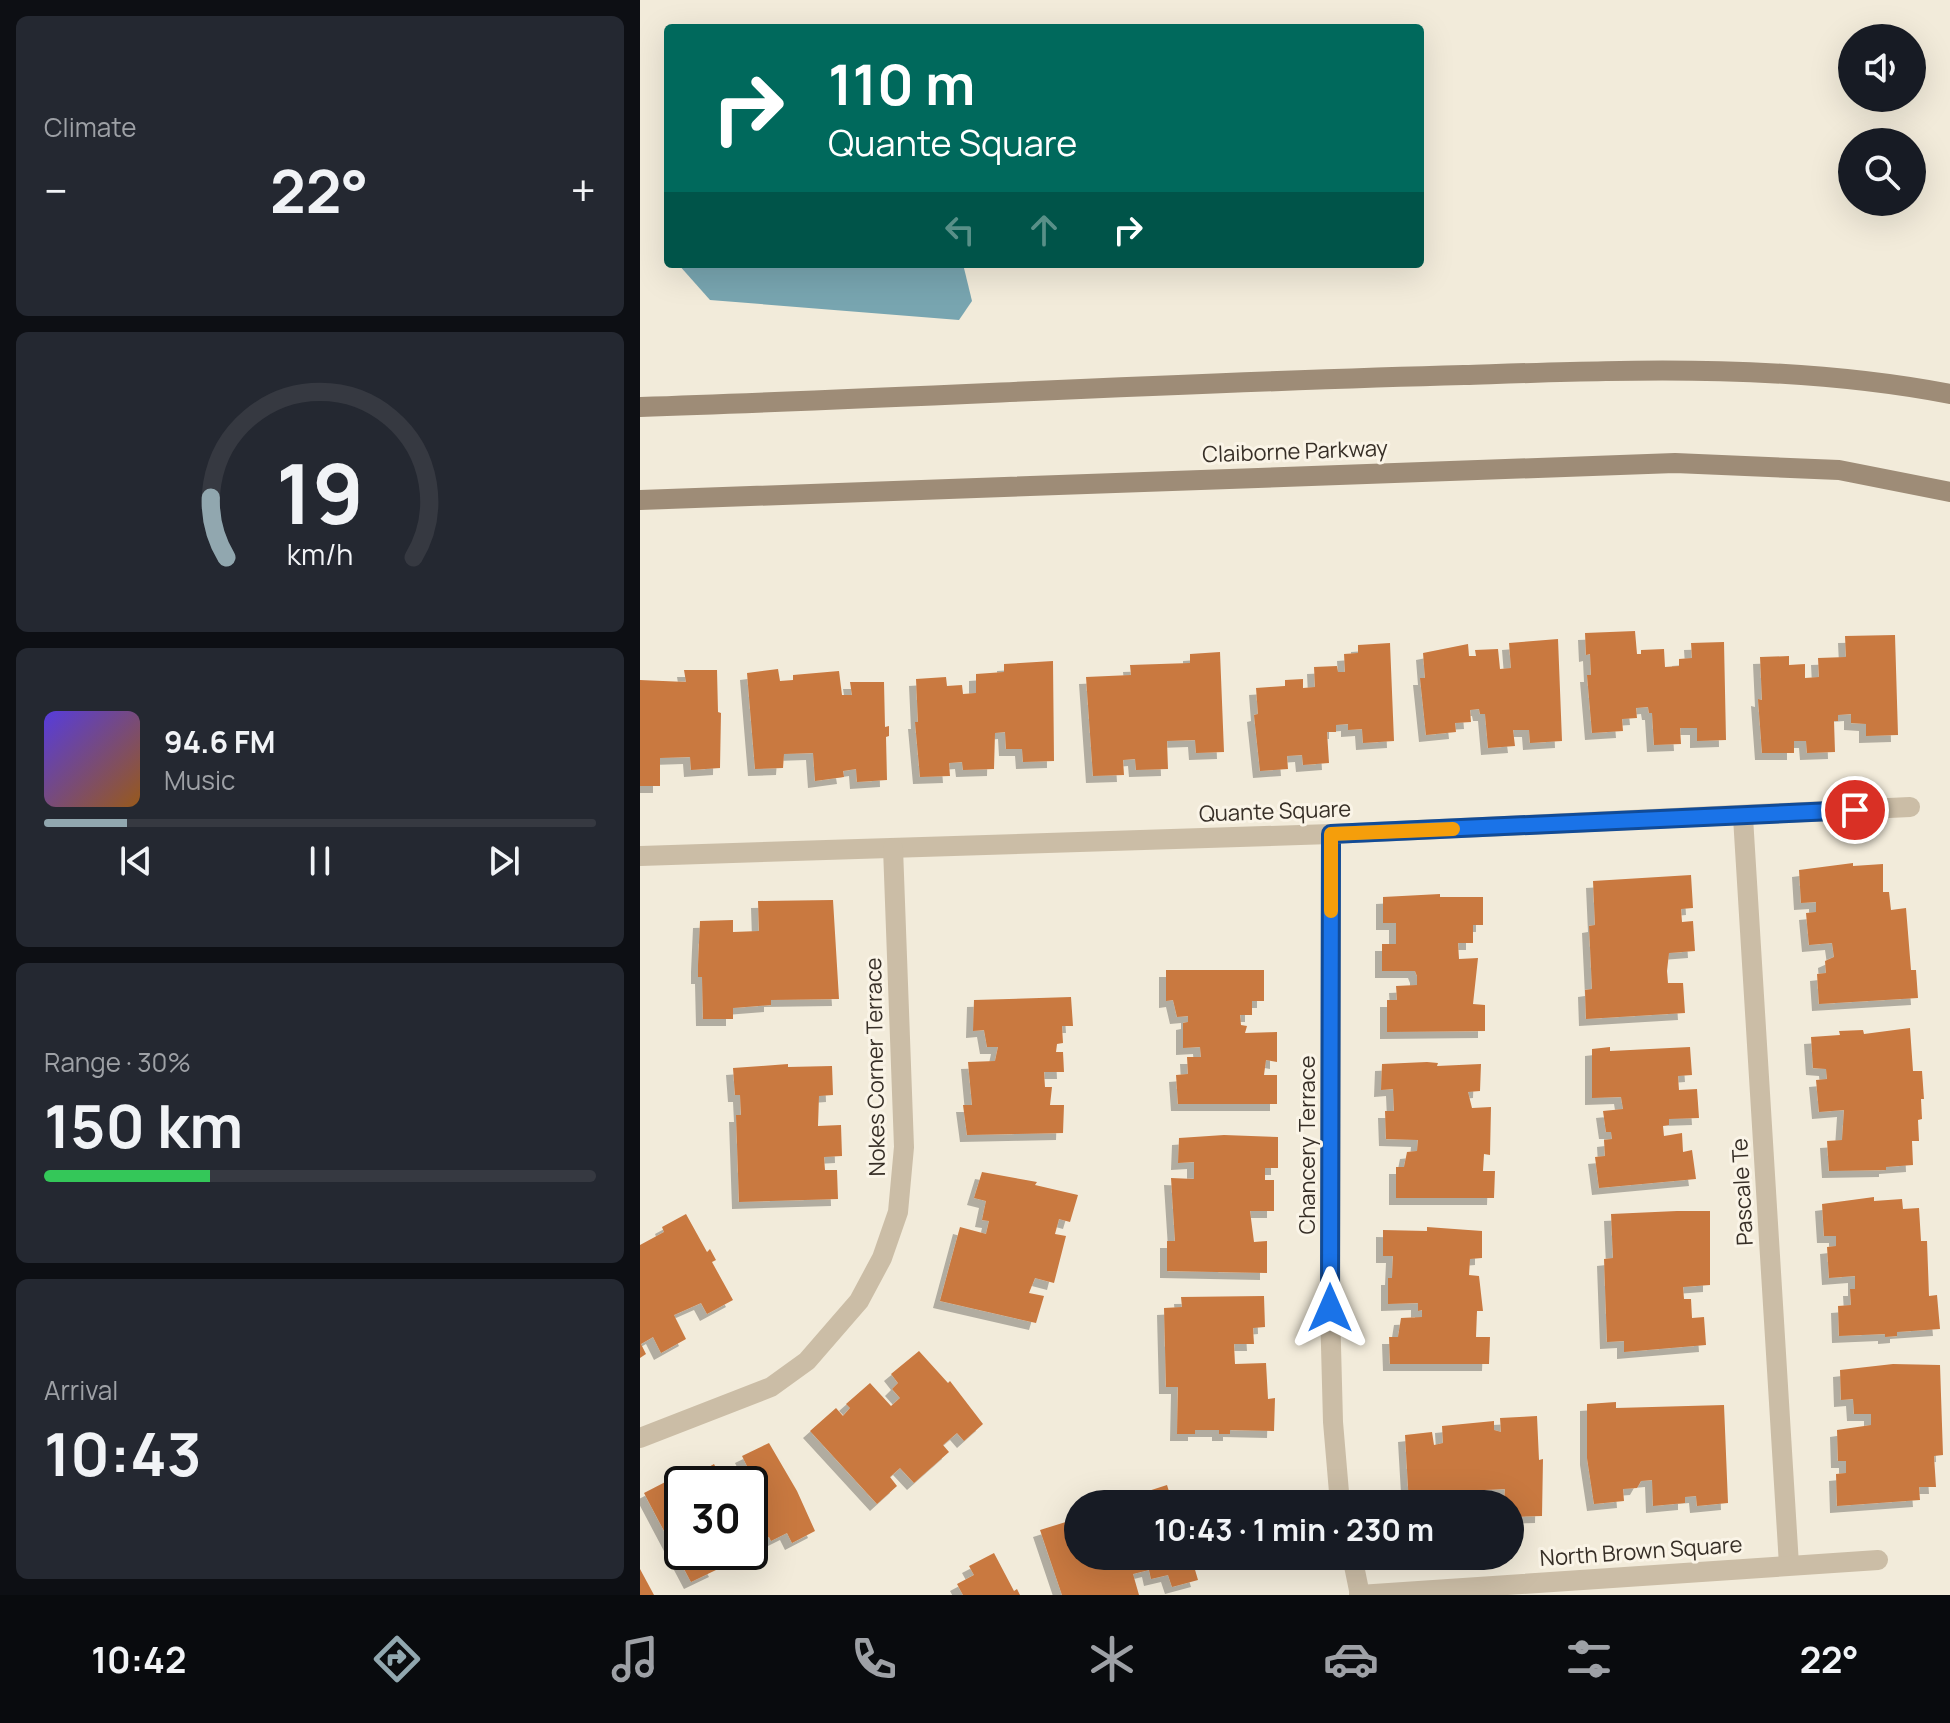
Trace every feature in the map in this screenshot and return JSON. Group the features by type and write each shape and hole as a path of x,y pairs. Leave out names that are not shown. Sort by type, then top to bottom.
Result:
{"main road":[{"path":"640,407 883,399 1315,377 1652,368 1826,375 1950,394"},
{"name":"Claiborne Parkway","path":"640,500 1675,463 1839,470 1950,492"}],"street":[{"name":"Quante Square","path":"640,856 1331,834 1910,807"},
{"name":"Pascale Te","path":"1743,817 1789,1565"},
{"name":"Chancery Terrace","path":"1331,834 1330,1308 1333,1422 1339,1490"},
{"name":"Nokes Corner Terrace","path":"640,1438 771,1387 807,1361 859,1301 882,1258 898,1212 904,1147 893,848"},
{"name":"North Brown Square","path":"1360,1595 1878,1560"},
{"path":"1355,1570 1360,1595"}],"water":[{"path":"682,268 964,268 972,301 959,320 710,300"}],"building":[{"path":"1635,631 1637,654 1641,654 1641,650 1664,649 1665,667 1679,666 1679,659 1692,658 1691,643 1724,642 1726,740 1697,741 1697,728 1680,728 1681,744 1654,745 1652,713 1649,713 1648,707 1636,708 1637,718 1622,719 1623,731 1592,733 1587,675 1591,675 1590,654 1586,655 1585,633"},
{"path":"1895,635 1898,735 1866,736 1866,724 1851,723 1851,714 1838,715 1838,721 1834,721 1835,752 1807,753 1806,741 1794,741 1794,753 1762,753 1758,699 1762,700 1760,657 1789,656 1789,665 1805,664 1805,678 1819,677 1818,658 1846,657 1845,636"},
{"path":"1558,639 1562,741 1530,743 1529,730 1513,730 1515,746 1488,748 1485,714 1480,714 1479,709 1470,710 1471,722 1455,723 1456,732 1426,735 1420,678 1425,678 1423,653 1468,644 1469,656 1476,656 1475,650 1498,649 1500,669 1511,668 1509,643"},
{"path":"1390,643 1394,741 1363,743 1362,729 1348,730 1348,724 1336,725 1336,732 1327,732 1329,763 1303,765 1302,755 1287,756 1288,769 1260,771 1254,715 1258,714 1256,688 1285,686 1285,680 1303,679 1303,688 1315,687 1314,667 1337,666 1338,672 1345,672 1344,654 1358,653 1358,645"},
{"path":"1220,652 1224,752 1196,753 1195,740 1167,741 1168,769 1136,770 1135,759 1123,760 1124,775 1093,776 1086,677 1131,675 1130,665 1190,663 1190,654"},
{"path":"1053,661 1054,761 1023,762 1022,749 1006,749 1005,732 995,733 994,769 963,770 962,762 949,763 950,776 920,777 915,722 918,722 916,679 946,677 947,686 962,685 963,694 976,693 976,674 1004,672 1004,664"},
{"path":"778,669 780,681 793,680 793,675 839,671 842,695 852,695 850,682 884,682 885,727 889,726 889,736 886,737 887,780 857,782 856,769 843,771 844,777 815,781 813,753 784,754 783,768 755,769 747,673"},
{"path":"684,670 717,670 718,712 721,713 720,768 691,770 690,757 660,758 660,786 640,786 640,680 686,682"},
{"path":"1853,863 1853,866 1883,864 1883,892 1889,892 1891,910 1906,908 1911,970 1916,970 1918,998 1819,1004 1817,974 1826,973 1825,961 1834,957 1832,943 1809,945 1806,913 1816,912 1816,902 1801,903 1799,870"},
{"path":"1691,875 1693,908 1681,909 1682,922 1693,921 1695,951 1669,953 1667,971 1668,983 1683,983 1685,1013 1586,1019 1585,990 1592,989 1589,926 1595,925 1593,881"},
{"path":"1440,894 1440,897 1483,897 1483,925 1473,925 1473,943 1458,943 1459,959 1478,958 1473,1004 1485,1005 1485,1031 1387,1032 1387,1000 1397,1000 1396,986 1417,985 1417,976 1415,971 1382,971 1382,944 1396,944 1396,923 1383,923 1383,897"},
{"path":"833,900 839,999 771,1000 771,1005 733,1008 733,1019 703,1019 702,977 698,977 700,921 733,920 733,932 759,931 758,901"},
{"path":"1166,970 1264,970 1264,1001 1252,1001 1252,1015 1240,1015 1241,1025 1247,1026 1245,1033 1277,1032 1277,1062 1266,1060 1264,1075 1277,1075 1277,1104 1178,1104 1176,1075 1188,1074 1187,1057 1201,1057 1200,1047 1183,1048 1183,1023 1188,1022 1188,1016 1177,1017 1173,1000 1166,1001"},
{"path":"1071,997 1073,1026 1062,1026 1063,1043 1057,1044 1056,1052 1063,1052 1064,1072 1044,1072 1045,1087 1052,1087 1050,1105 1064,1105 1063,1133 967,1135 963,1105 972,1105 968,1062 995,1061 998,1047 987,1047 984,1030 973,1031 974,1000"},
{"path":"1910,1028 1913,1071 1922,1071 1924,1099 1921,1099 1922,1119 1918,1120 1919,1141 1912,1141 1913,1165 1886,1167 1886,1170 1829,1171 1827,1141 1842,1140 1844,1110 1819,1112 1816,1080 1827,1079 1826,1069 1813,1068 1811,1037 1840,1035 1839,1031 1863,1030 1864,1034"},
{"path":"1610,1047 1610,1051 1690,1047 1692,1075 1678,1076 1679,1090 1697,1089 1699,1118 1669,1119 1669,1125 1663,1126 1664,1136 1682,1133 1683,1152 1692,1150 1696,1179 1599,1188 1595,1157 1605,1156 1604,1140 1612,1139 1611,1132 1606,1132 1603,1111 1623,1109 1621,1097 1592,1098 1592,1049"},
{"path":"1438,1063 1437,1066 1481,1064 1480,1091 1468,1092 1472,1108 1491,1107 1490,1155 1484,1154 1483,1171 1495,1171 1494,1198 1396,1198 1396,1167 1404,1167 1407,1152 1417,1151 1418,1140 1386,1139 1385,1111 1394,1111 1393,1089 1381,1090 1382,1064"},
{"path":"788,1064 788,1067 832,1066 833,1095 819,1096 818,1126 841,1125 842,1156 824,1157 825,1170 837,1170 838,1199 739,1202 736,1115 741,1115 740,1095 735,1095 733,1068"},
{"path":"1224,1135 1278,1137 1278,1168 1265,1168 1265,1180 1274,1180 1274,1211 1250,1211 1254,1242 1267,1241 1267,1273 1167,1271 1167,1241 1175,1241 1171,1178 1194,1179 1194,1162 1178,1163 1179,1138"},
{"path":"982,1172 1037,1182 1035,1185 1078,1195 1070,1222 1059,1219 1055,1234 1066,1236 1054,1283 1035,1278 1029,1293 1044,1296 1036,1323 940,1301 960,1227 986,1234 989,1221 982,1220 986,1201 974,1198"},
{"path":"1874,1197 1874,1201 1902,1199 1903,1209 1919,1208 1921,1241 1927,1241 1929,1296 1937,1295 1940,1329 1897,1332 1897,1336 1885,1337 1885,1334 1839,1336 1838,1306 1851,1305 1850,1289 1855,1289 1855,1276 1829,1278 1827,1247 1836,1246 1836,1236 1824,1236 1822,1204"},
{"path":"1710,1211 1710,1285 1683,1287 1684,1299 1691,1299 1692,1318 1704,1317 1706,1345 1624,1352 1624,1341 1607,1342 1604,1259 1613,1258 1611,1214"},
{"path":"686,1214 707,1252 710,1249 716,1260 712,1262 733,1300 707,1314 701,1303 674,1315 686,1339 661,1353 653,1337 641,1344 646,1354 640,1358 640,1245 664,1232 662,1227"},
{"path":"1427,1227 1482,1231 1482,1258 1470,1259 1469,1275 1479,1276 1483,1311 1477,1311 1476,1337 1490,1337 1489,1364 1390,1364 1389,1337 1398,1337 1401,1318 1422,1317 1422,1310 1418,1311 1418,1303 1388,1304 1388,1278 1392,1278 1393,1256 1383,1256 1383,1230 1427,1231"},
{"path":"1264,1296 1265,1327 1253,1328 1254,1344 1234,1344 1235,1364 1266,1363 1268,1399 1275,1398 1274,1431 1230,1430 1230,1434 1219,1434 1219,1430 1195,1430 1195,1434 1177,1434 1178,1387 1166,1387 1164,1308 1182,1307 1181,1297"},
{"path":"919,1351 948,1383 950,1381 983,1424 964,1441 957,1433 943,1445 949,1452 914,1483 900,1468 890,1477 897,1486 877,1504 810,1431 836,1408 843,1416 850,1408 846,1404 870,1383 891,1406 900,1398 892,1389 898,1383 891,1374"},
{"path":"1893,1364 1940,1365 1943,1455 1934,1456 1936,1487 1919,1487 1920,1500 1837,1506 1836,1474 1846,1473 1846,1461 1838,1461 1837,1430 1871,1425 1871,1414 1854,1414 1853,1399 1841,1400 1840,1370"},
{"path":"1616,1402 1616,1408 1724,1405 1728,1503 1697,1506 1696,1496 1685,1497 1685,1503 1653,1506 1652,1480 1641,1481 1637,1488 1623,1489 1624,1501 1594,1504 1587,1458 1587,1404"},
{"path":"1537,1416 1539,1460 1543,1459 1542,1516 1524,1517 1524,1490 1408,1490 1405,1435 1432,1432 1434,1445 1443,1443 1442,1426 1494,1421 1494,1430 1501,1432 1500,1418"},
{"path":"769,1443 797,1491 815,1531 792,1543 787,1533 771,1541 768,1537 768,1466 747,1466 742,1456"},
{"path":"664,1483 664,1531 644,1493"},
{"path":"1167,1485 1169,1490 1151,1490"},
{"path":"1064,1523 1064,1570 1149,1570 1133,1574 1139,1595 1062,1595 1040,1530"},
{"path":"994,1553 1014,1591 1017,1589 1020,1595 963,1595 957,1584 974,1575 969,1566"},
{"path":"640,1569 654,1595 640,1595"},
{"path":"685,1570 716,1570 691,1582"},
{"path":"1149,1570 1195,1570 1198,1580 1172,1587 1168,1575 1151,1579"}],"slow traffic":[{"path":"1331,911 1331,834 1453,829"}],"route":[{"path":"1330,1308 1331,834 1855,810"}]}
